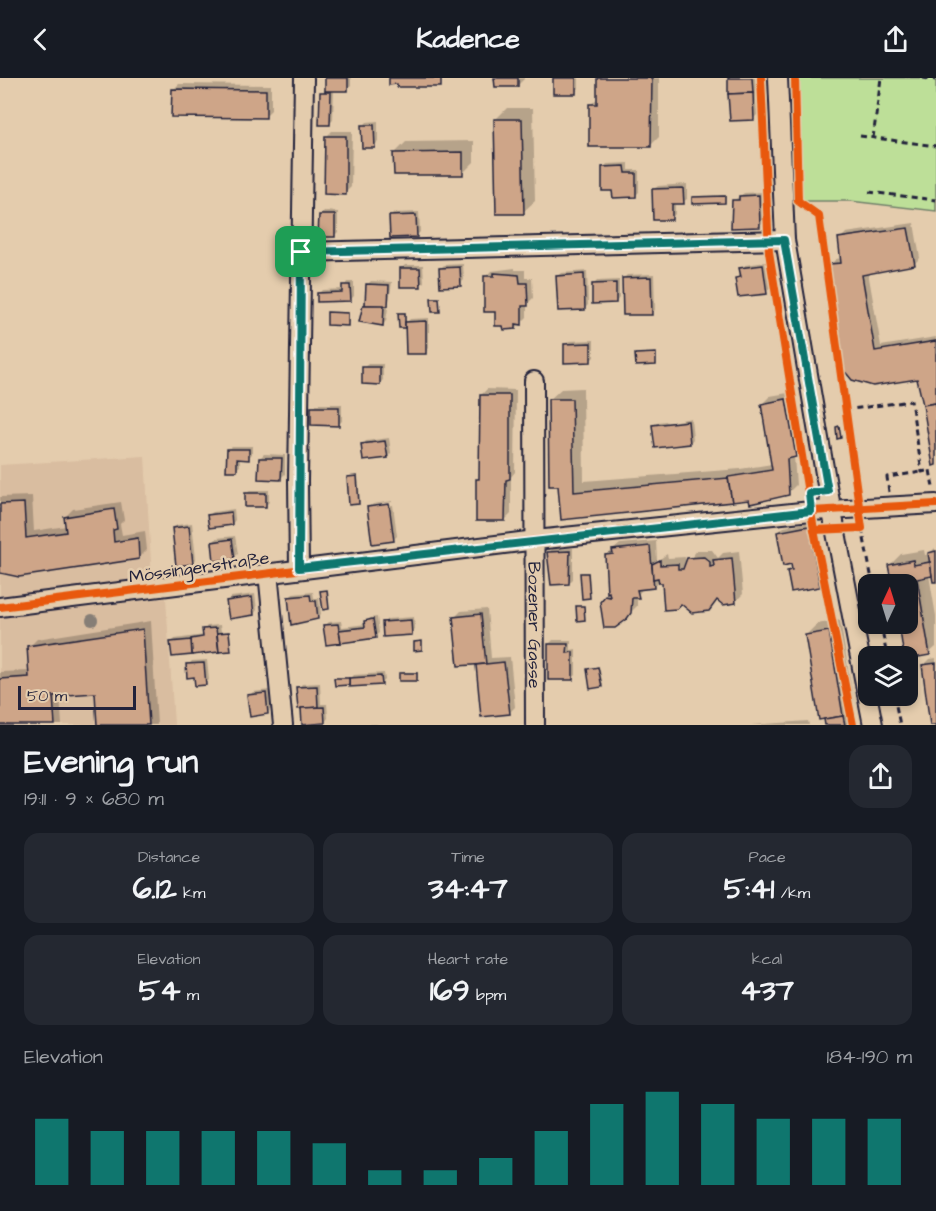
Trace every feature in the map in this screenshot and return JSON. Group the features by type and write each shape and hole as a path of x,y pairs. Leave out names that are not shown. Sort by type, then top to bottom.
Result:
{"street":[{"path":"299,568 304,78"},
{"path":"778,78 784,240 835,529 873,725"},
{"path":"301,252 784,240"},
{"name":"Bozener Gasse","path":"534,381 536,725"},
{"name":"Mössingerstraße","path":"0,608 299,568 536,540 832,510 891,507 935,497"},
{"path":"268,573 283,725"}],"path":[{"path":"873,138 881,78"},
{"path":"923,78 936,80"},
{"path":"860,136 936,146"},
{"path":"869,192 936,200"},
{"path":"843,398 847,421"},
{"path":"845,410 911,401 922,472"},
{"path":"891,507 888,477 930,470 935,497"},
{"path":"859,508 871,574"},
{"path":"835,529 862,528"},
{"path":"896,706 900,725"}],"shaded area":[{"path":"145,456 152,581 0,600 0,465"},
{"path":"166,598 174,725 0,725 0,617"}],"green space":[{"path":"795,78 936,78 936,211 850,201 798,201"}],"building":[{"path":"325,78 348,78 348,91 325,91"},
{"path":"389,78 441,78 441,87 397,87 397,84 389,85"},
{"path":"494,78 518,78 518,87 495,87"},
{"path":"553,78 576,78 576,94 553,94"},
{"path":"597,78 652,78 651,147 589,147 589,104 597,104"},
{"path":"728,78 752,78 753,93 728,94"},
{"path":"172,89 266,90 266,118 171,117"},
{"path":"320,92 331,92 330,125 319,125"},
{"path":"753,93 754,120 730,121 728,94"},
{"path":"494,119 522,119 524,214 496,214"},
{"path":"361,125 374,125 375,148 362,148"},
{"path":"325,136 346,136 346,195 324,194"},
{"path":"463,152 463,175 394,175 393,153"},
{"path":"625,166 626,173 636,173 636,197 613,198 612,191 602,191 602,167"},
{"path":"683,188 684,204 672,204 672,220 653,220 652,189"},
{"path":"759,195 760,227 731,228 732,200 739,200 739,196"},
{"path":"725,196 725,203 692,204 692,197"},
{"path":"319,215 335,215 335,237 318,237"},
{"path":"416,215 417,237 390,238 389,216"},
{"path":"908,228 915,265 862,275 875,351 936,341 936,403 923,405 917,379 873,386 852,380 842,368 829,264 841,263 838,238"},
{"path":"763,265 767,294 738,297 735,278 741,277 739,268"},
{"path":"460,267 461,286 440,287 439,268"},
{"path":"400,268 420,268 421,287 400,287"},
{"path":"494,273 519,275 520,283 527,283 528,306 522,306 522,325 516,324 516,329 504,330 503,326 495,326 495,312 484,312 484,276 494,276"},
{"path":"584,274 585,310 558,311 556,276"},
{"path":"651,277 652,315 623,315 622,278"},
{"path":"616,283 616,303 592,304 592,284"},
{"path":"366,284 389,285 388,306 365,305"},
{"path":"342,285 350,285 351,301 317,302 317,293 342,292"},
{"path":"431,298 439,298 440,312 432,312"},
{"path":"363,305 384,305 383,326 359,322"},
{"path":"327,312 348,313 348,326 327,325"},
{"path":"398,313 405,313 405,328 399,328"},
{"path":"426,321 426,354 406,354 405,322"},
{"path":"591,343 591,362 564,363 564,344"},
{"path":"656,353 656,365 636,366 635,354"},
{"path":"362,367 380,367 380,385 362,384"},
{"path":"480,395 510,395 510,479 506,480 505,521 476,521"},
{"path":"548,399 572,399 574,492 728,478 732,502 561,520 558,486 549,486"},
{"path":"786,399 796,457 787,459 789,495 750,504 749,500 732,502 728,477 772,470 761,404"},
{"path":"936,403 936,465 933,466 923,405"},
{"path":"311,407 339,407 339,426 311,425"},
{"path":"688,421 690,444 655,448 652,425"},
{"path":"839,426 841,438 837,439 836,427"},
{"path":"385,441 388,458 363,461 361,444"},
{"path":"227,449 249,449 249,460 237,459 237,471 226,471"},
{"path":"259,458 282,458 281,480 258,479"},
{"path":"357,476 359,504 349,505 347,477"},
{"path":"245,493 266,493 266,507 245,507"},
{"path":"24,503 26,538 66,532 64,517 114,509 117,529 113,530 114,542 138,538 139,559 19,577 0,573 0,504"},
{"path":"389,504 394,541 372,544 367,507"},
{"path":"231,512 232,525 209,528 207,515"},
{"path":"189,526 193,564 176,566 172,528"},
{"path":"809,526 820,587 791,592 787,571 792,570 791,564 783,566 777,532"},
{"path":"232,539 235,559 214,561 212,542"},
{"path":"650,546 654,588 637,590 639,598 632,598 631,613 626,620 615,628 604,628 600,602 605,596 610,597 609,592 607,593 605,555 613,554 612,550"},
{"path":"570,551 569,584 551,585 547,552"},
{"path":"936,551 936,582 933,582 928,553"},
{"path":"704,557 710,562 710,567 714,566 713,560 732,558 736,603 723,605 717,600 709,611 692,613 681,604 677,609 664,610 662,583 659,583 658,578 653,579 652,564 660,560 660,565 678,564 678,569 683,569 687,558"},
{"path":"913,560 914,565 930,562 932,576 918,579 918,574 890,574 888,565"},
{"path":"580,573 588,573 590,598 582,599"},
{"path":"918,585 930,655 918,657 918,646 902,646 901,634 918,634"},
{"path":"327,590 329,609 323,610 320,591"},
{"path":"310,595 311,601 316,601 318,619 291,625 288,597"},
{"path":"252,597 254,615 229,619 226,601"},
{"path":"576,606 584,606 585,620 577,621"},
{"path":"481,614 486,664 458,666 453,617"},
{"path":"373,619 376,638 341,643 339,630 365,627 364,621"},
{"path":"411,620 412,635 383,637 382,622"},
{"path":"338,624 341,643 326,645 323,625"},
{"path":"216,628 219,652 192,655 191,639 203,637 202,629"},
{"path":"143,629 149,725 97,725 95,693 53,696 55,725 0,725 0,679 29,677 27,646"},
{"path":"829,631 843,716 819,720 805,635"},
{"path":"229,632 231,651 219,652 217,633"},
{"path":"191,640 192,655 172,657 170,642"},
{"path":"422,641 422,650 414,651 414,642"},
{"path":"548,644 568,644 567,653 573,652 573,680 548,680"},
{"path":"504,662 510,714 481,717 476,665"},
{"path":"204,663 206,685 195,686 194,677 187,678 186,664"},
{"path":"936,663 936,725 930,725 922,665"},
{"path":"598,667 602,687 590,689 587,669"},
{"path":"399,673 417,673 417,681 399,681"},
{"path":"381,676 382,685 349,687 349,678"},
{"path":"334,678 349,678 349,685 335,686"},
{"path":"317,686 318,707 298,709 296,687"},
{"path":"266,693 268,714 250,717 247,695"},
{"path":"324,707 325,723 302,725 301,708"},
{"path":"843,716 845,725 825,725 824,719"}],"cycle path":[{"path":"761,78 769,252 814,530 853,725"},
{"path":"795,78 798,201 819,216 862,528 814,530"},
{"path":"0,607 536,540 811,511 936,504"}],"route":[{"path":"784,240 828,491 809,493 811,511 299,568 301,252 784,240"}]}
